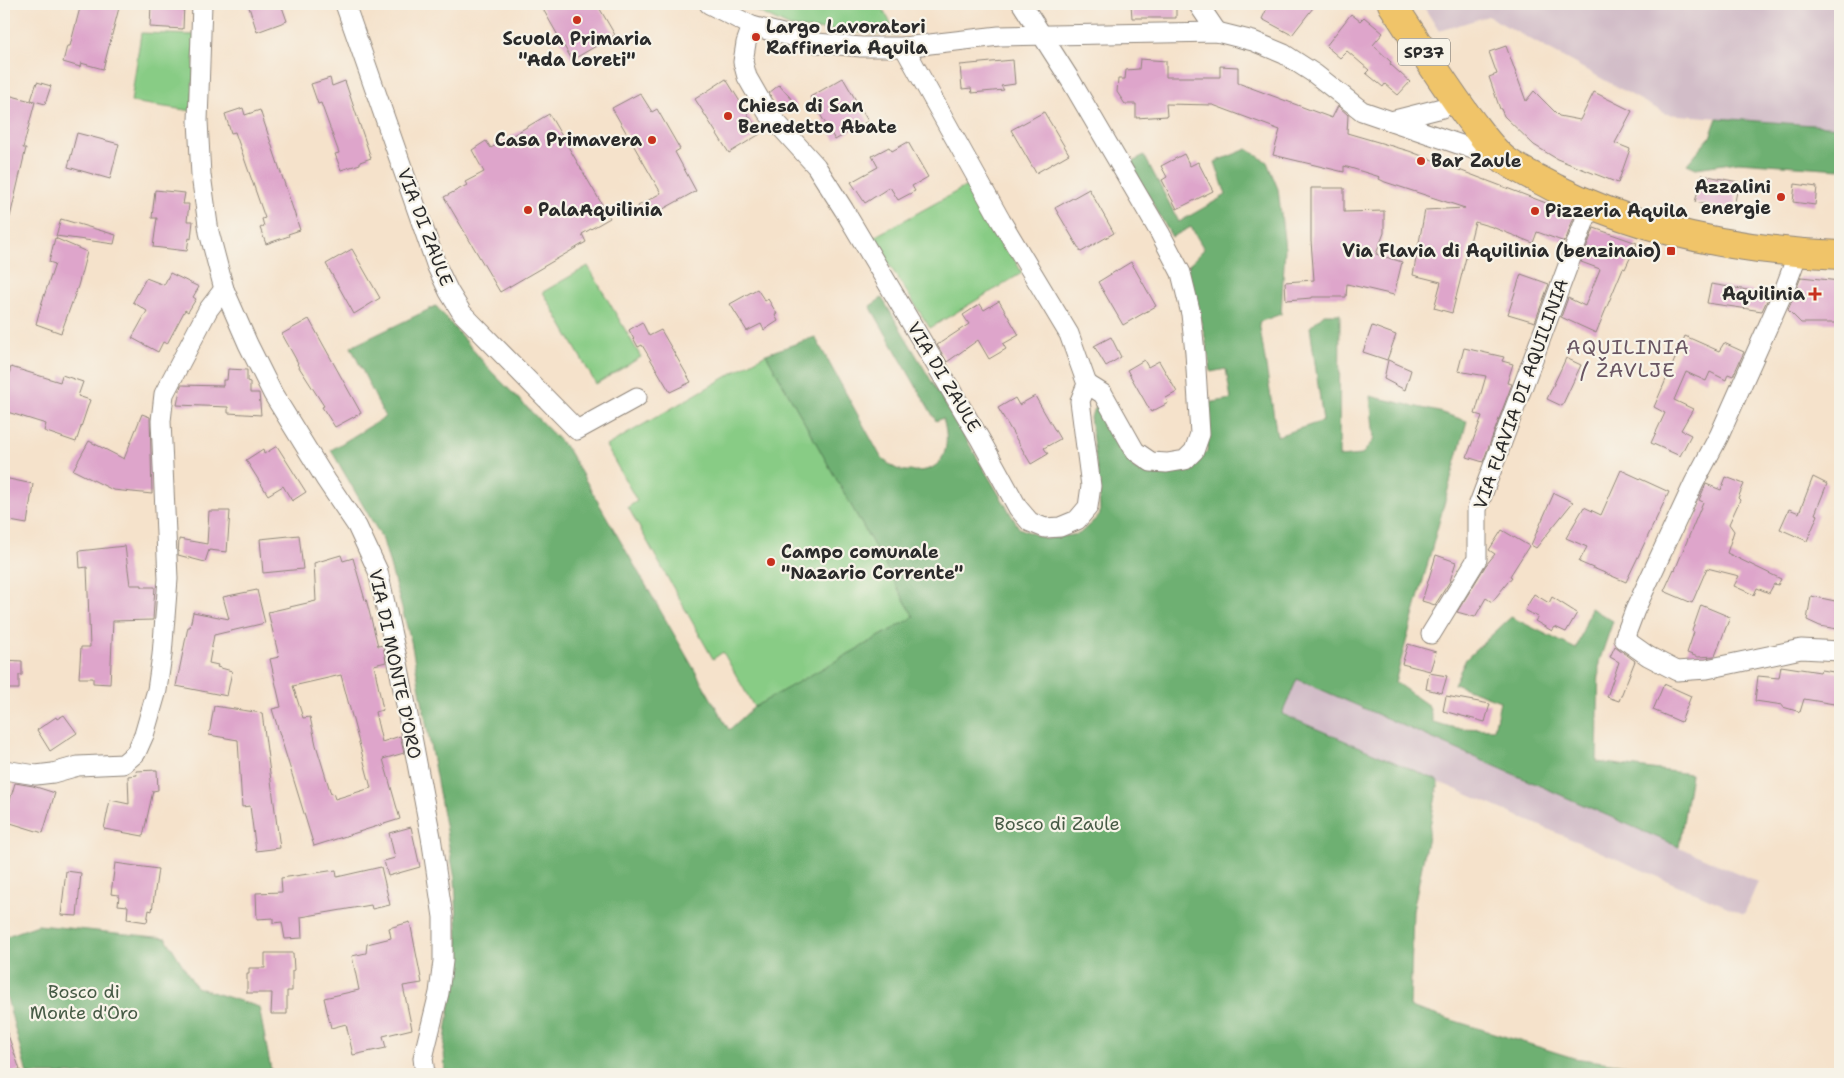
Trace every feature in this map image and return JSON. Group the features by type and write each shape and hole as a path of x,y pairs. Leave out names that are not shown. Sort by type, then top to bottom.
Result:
{"main road":[{"name":"SP37","path":"1392,4 1479,131 1505,160 1534,177 1591,204 1639,223 1718,243 1798,253 1840,255"}],"street":[{"name":"VIA DI MONTE D'ORO","path":"202,4 198,121 201,175 209,232 224,289 248,344 273,394 357,526 378,571 398,663 431,836 443,917 443,961 438,993 423,1058 425,1074"},
{"name":"VIA DI ZAULE","path":"345,4 437,267 462,313 577,430 637,397"},
{"path":"709,4 752,26 817,43 861,47 904,47 964,39 1041,35 1217,32 1253,40 1284,54 1315,74 1362,111 1505,160"},
{"path":"904,47 1006,229 1069,334 1087,384 1103,394 1135,451 1151,462 1167,463 1185,460 1194,451 1200,434 1191,314 1181,273 1160,233 1071,81 1022,4"},
{"path":"1198,4 1217,32"},
{"name":"VIA DI ZAULE","path":"752,26 746,43 743,62 747,77 767,112 816,166 844,210 980,439 1018,508 1030,522 1045,528 1060,527 1077,520 1088,507 1090,486 1080,400 1087,384"},
{"path":"1389,121 1442,108 1456,99"},
{"name":"VIA FLAVIA DI AQUILINIA","path":"1430,634 1477,559 1477,509 1591,204"},
{"path":"1798,253 1785,288 1719,436 1694,483 1635,610 1624,639 1648,656 1677,671 1707,669 1801,649 1840,651"},
{"path":"4,770 36,775 53,773 78,766 123,764 136,752 144,735 161,664 168,579 161,420 164,394 208,310 224,289"}],"shaded area":[{"path":"1422,4 1840,4 1840,127 1666,114 1488,16 1439,31"},
{"path":"1297,679 1758,882 1744,914 1282,714"}],"green space":[{"path":"742,4 880,4 898,36 790,27"},
{"path":"141,33 195,35 192,111 131,102"},
{"path":"1717,118 1840,127 1840,169 1738,162 1696,168 1687,164 1710,137"},
{"name":"Bosco di Zaule","path":"1247,149 1267,162 1278,189 1285,248 1281,314 1259,322 1277,436 1323,421 1310,327 1324,314 1340,314 1339,457 1362,455 1374,439 1370,396 1439,412 1467,421 1395,682 1429,706 1433,722 1455,728 1494,729 1500,701 1454,684 1466,659 1511,617 1576,649 1591,608 1613,621 1599,662 1597,762 1691,774 1679,847 1297,679 1282,714 1439,781 1413,911 1410,1007 1574,1058 1689,1074 445,1074 444,1048 458,944 455,879 411,641 383,540 331,450 385,417 351,347 436,306 491,371 567,448 729,730 754,707 914,617 766,354 815,337 882,459 893,467 906,471 918,471 936,466 941,460 946,445 943,418 936,421 870,306 882,298 1019,528 1046,539 1079,534 1100,515 1099,485 1090,417 1097,406 1134,469 1153,475 1188,470 1207,451 1208,403 1231,399 1226,369 1211,372 1205,337 1186,268 1204,249 1191,227 1172,237 1130,164 1144,155 1179,222 1226,195 1215,162"},
{"path":"972,183 1022,273 930,328 872,238"},
{"path":"588,266 641,357 596,384 543,292"},
{"name":"Campo comunale \"Nazario Corrente\"","path":"766,354 914,617 754,707 723,652 713,659 628,507 637,501 606,446"},
{"name":"Bosco di Monte d'Oro","path":"38,925 166,938 196,987 259,1007 271,1070 277,1074 27,1074 4,987 4,937"}],"building":[{"path":"81,4 120,4 103,69 81,63 80,67 63,62 67,46 70,46"},
{"path":"151,4 184,4 183,29 150,27"},
{"path":"248,4 281,4 287,21 257,32"},
{"name":"Scuola Primaria \"Ada Loreti\"","path":"540,4 597,4 615,35 572,60"},
{"path":"1131,4 1176,4 1176,18 1132,18"},
{"path":"1269,4 1316,4 1292,35 1262,19"},
{"path":"1351,14 1360,21 1364,17 1383,33 1373,45 1410,82 1398,95 1385,84 1383,87 1366,73 1369,70 1347,51 1340,58 1326,46"},
{"path":"1506,46 1526,101 1534,91 1559,116 1580,120 1594,92 1632,111 1615,143 1630,149 1618,183 1557,159 1534,145 1504,116 1489,77 1497,74 1489,52"},
{"path":"1140,59 1166,61 1166,77 1220,77 1220,66 1238,67 1238,83 1332,118 1338,106 1348,115 1347,133 1409,151 1575,214 1565,242 1537,232 1533,243 1475,222 1452,313 1434,308 1441,282 1413,275 1425,210 1465,208 1385,182 1379,179 1380,177 1344,166 1344,172 1273,155 1280,130 1213,105 1166,104 1167,116 1136,118 1136,104 1125,104 1117,92 1118,79 1125,79 1126,70 1139,69"},
{"path":"1013,60 1015,84 1001,86 1004,90 972,93 971,88 962,89 960,65"},
{"path":"330,78 332,86 345,81 371,158 341,170 335,154 339,153 321,103 318,104 311,84"},
{"path":"843,78 868,121 835,140 810,97"},
{"name":"Chiesa di San Benedetto Abate","path":"726,79 760,134 729,153 695,99"},
{"path":"37,82 51,86 45,104 31,100"},
{"path":"779,85 797,105 785,114 776,105 769,93"},
{"path":"640,93 652,112 657,109 680,149 675,152 696,191 645,219 638,206 661,193 612,108"},
{"path":"4,94 35,102 23,148 26,148 10,217 4,216"},
{"path":"243,108 245,115 260,110 300,230 266,244 260,228 264,226 262,219 265,218 235,132 231,133 225,114"},
{"path":"1044,112 1069,154 1036,173 1011,130"},
{"name":"PalaAquilinia","path":"549,114 610,218 582,234 586,242 500,292 444,197 467,185 465,182 484,172 472,150 486,141 491,148"},
{"path":"77,133 119,144 110,179 68,167"},
{"path":"908,142 928,177 912,186 915,191 898,200 890,187 865,203 851,182 878,167 872,156 889,147 892,151"},
{"path":"1184,154 1190,166 1198,162 1213,191 1177,209 1162,180 1167,177 1161,166"},
{"path":"1702,175 1739,182 1734,206 1723,208 1695,202"},
{"path":"1795,184 1817,187 1815,205 1793,202"},
{"path":"1311,188 1344,188 1344,212 1384,211 1384,233 1376,254 1402,262 1394,295 1347,284 1346,297 1312,297 1286,300 1285,282 1314,280 1311,241"},
{"path":"1089,189 1114,233 1081,252 1055,208"},
{"path":"155,190 185,193 183,204 189,204 187,221 193,221 191,239 189,238 187,251 153,247 157,218 152,218"},
{"path":"61,219 116,235 114,244 56,236"},
{"path":"1594,228 1637,243 1625,269 1623,268 1596,333 1561,317 1568,298 1585,306 1600,269 1581,262"},
{"path":"55,238 87,252 78,286 61,333 36,324 55,264 49,262"},
{"path":"352,249 380,298 354,314 326,264"},
{"path":"1131,262 1156,306 1123,325 1098,282"},
{"path":"170,273 199,287 193,297 196,299 188,312 185,310 167,344 163,342 158,352 132,338 147,311 133,302 146,278 164,285"},
{"path":"1521,274 1549,284 1535,322 1508,314"},
{"name":"Aquilinia","path":"1801,277 1840,281 1840,323 1801,323 1788,310"},
{"path":"1711,284 1754,291 1754,293 1769,296 1762,311 1707,303"},
{"path":"757,289 765,301 768,299 777,314 775,315 778,321 764,330 761,324 747,331 730,304"},
{"path":"999,301 1019,335 1003,344 1006,349 989,359 978,340 947,362 937,345 969,324 963,315 980,304 984,310"},
{"path":"309,319 361,413 335,427 297,364 282,334"},
{"path":"642,322 649,336 661,330 691,382 670,392 642,345 638,347 629,330"},
{"path":"1372,326 1396,335 1387,360 1363,352"},
{"path":"1685,336 1719,351 1724,343 1744,352 1733,376 1728,374 1726,380 1710,372 1706,381 1686,372 1674,400 1693,409 1681,430 1691,435 1680,456 1651,443 1665,413 1654,407"},
{"path":"1111,337 1121,357 1106,366 1094,346"},
{"path":"1464,348 1504,357 1502,361 1513,364 1507,383 1512,384 1483,462 1467,457 1482,416 1475,414 1486,376 1458,371"},
{"path":"1566,358 1581,365 1562,406 1547,399"},
{"path":"1144,360 1148,367 1159,361 1177,392 1166,398 1168,403 1151,412 1127,370"},
{"path":"1388,360 1411,370 1405,390 1384,379"},
{"path":"11,367 60,382 62,375 83,382 78,396 90,400 76,442 44,431 46,424 4,411 4,391"},
{"path":"228,369 247,370 250,393 259,393 261,415 228,413 228,407 177,405 181,385 223,386 223,380 227,380"},
{"path":"1035,396 1060,439 1044,448 1048,454 1031,464 998,408 1015,398 1019,405"},
{"path":"142,414 150,417 152,494 113,490 73,470 89,441 124,459"},
{"path":"277,446 306,492 292,501 283,486 268,495 246,460 263,449 264,454"},
{"path":"1621,470 1669,492 1626,582 1579,562 1587,547 1566,538 1584,507 1601,515"},
{"path":"1726,477 1744,484 1738,498 1740,500 1729,524 1734,531 1727,553 1781,579 1778,585 1774,584 1769,593 1757,588 1754,595 1734,586 1739,576 1707,568 1692,603 1664,591 1675,570 1703,502 1699,500 1706,484 1721,490"},
{"path":"1813,477 1827,484 1815,514 1818,515 1807,541 1780,529 1789,509 1799,513"},
{"path":"4,478 33,484 27,524 4,520"},
{"path":"1554,493 1573,502 1536,548 1531,545"},
{"path":"209,511 230,511 227,552 209,550 205,562 178,555 179,539 207,544"},
{"path":"1502,530 1529,546 1510,576 1512,577 1492,602 1486,598 1475,617 1457,612 1495,554 1489,550"},
{"path":"299,535 303,569 263,573 260,539"},
{"path":"125,546 130,585 155,587 153,620 113,621 110,684 93,683 93,678 79,678 81,647 90,647 87,567 80,568 79,551"},
{"path":"341,555 343,561 353,558 378,646 383,645 386,662 374,665 383,710 375,712 382,742 400,736 404,753 383,759 400,819 314,846 272,709 281,707 270,659 279,657 268,612 316,601 314,563","holes":["341,675 371,788 335,799 333,793 331,794 316,745 310,717 303,718 293,686"]},
{"path":"1436,555 1456,562 1450,581 1435,605 1422,601"},
{"path":"257,590 265,623 214,635 209,663 232,671 227,696 176,686 188,627 190,627 193,612 229,619 223,597"},
{"path":"1534,594 1549,603 1552,597 1577,613 1566,632 1555,627 1552,631 1535,621 1538,617 1525,610"},
{"path":"1811,596 1840,602 1837,629 1820,626 1807,620"},
{"path":"1701,605 1730,617 1715,656 1698,657 1687,653"},
{"path":"1408,644 1436,652 1430,671 1402,664"},
{"path":"1615,646 1635,661 1619,701 1607,697 1619,662 1610,657"},
{"path":"4,660 22,661 19,689 4,689"},
{"path":"1781,666 1840,673 1840,705 1804,699 1800,712 1783,707 1783,705 1755,701 1758,676 1779,678"},
{"path":"1429,673 1447,676 1442,693 1426,689"},
{"path":"1664,684 1691,696 1681,722 1653,710"},
{"path":"1446,696 1490,704 1485,722 1443,711"},
{"path":"214,706 262,713 280,848 256,851 250,806 242,807 238,740 209,735"},
{"path":"64,715 77,733 50,751 37,730 56,717 57,719"},
{"path":"157,770 158,790 153,791 143,836 104,829 110,800 129,804 128,776 137,775 136,771"},
{"path":"15,783 55,793 43,833 4,821"},
{"path":"411,827 420,867 388,876 384,861 395,858 389,833"},
{"path":"115,863 158,869 152,911 149,910 147,922 127,919 128,906 118,905 119,895 111,894"},
{"path":"381,867 390,905 372,909 371,905 301,917 302,938 285,939 282,922 273,923 273,918 257,919 256,893 282,892 281,878 336,870 337,877"},
{"path":"66,871 81,873 77,916 61,915"},
{"path":"410,922 422,983 403,986 412,1029 383,1036 386,1048 353,1055 346,1024 331,1028 324,998 359,990 352,956 366,953 367,944 391,938 389,928"},
{"path":"265,953 293,953 292,991 287,991 287,1014 271,1014 272,993 247,993 247,974 249,974 249,968 265,968"},
{"path":"4,1029 6,1029 20,1070 8,1074 4,1074"}],"place":[{"name":"Scuola Primaria \"Ada Loreti\"","path":"577,20"},
{"name":"Largo Lavoratori Raffineria Aquila","path":"756,37"},
{"name":"Chiesa di San Benedetto Abate","path":"728,116"},
{"name":"Casa Primavera","path":"652,140"},
{"name":"Bar Zaule","path":"1421,161"},
{"name":"Azzalini energie","path":"1781,197"},
{"name":"PalaAquilinia","path":"528,210"},
{"name":"Pizzeria Aquila","path":"1535,211"},
{"name":"Via Flavia di Aquilinia (benzinaio)","path":"1671,251"},
{"name":"Aquilinia","path":"1815,294"},
{"name":"Campo comunale \"Nazario Corrente\"","path":"771,562"}],"district":[{"name":"AQUILINIA / ŽAVLJE","path":"1628,358"}]}
